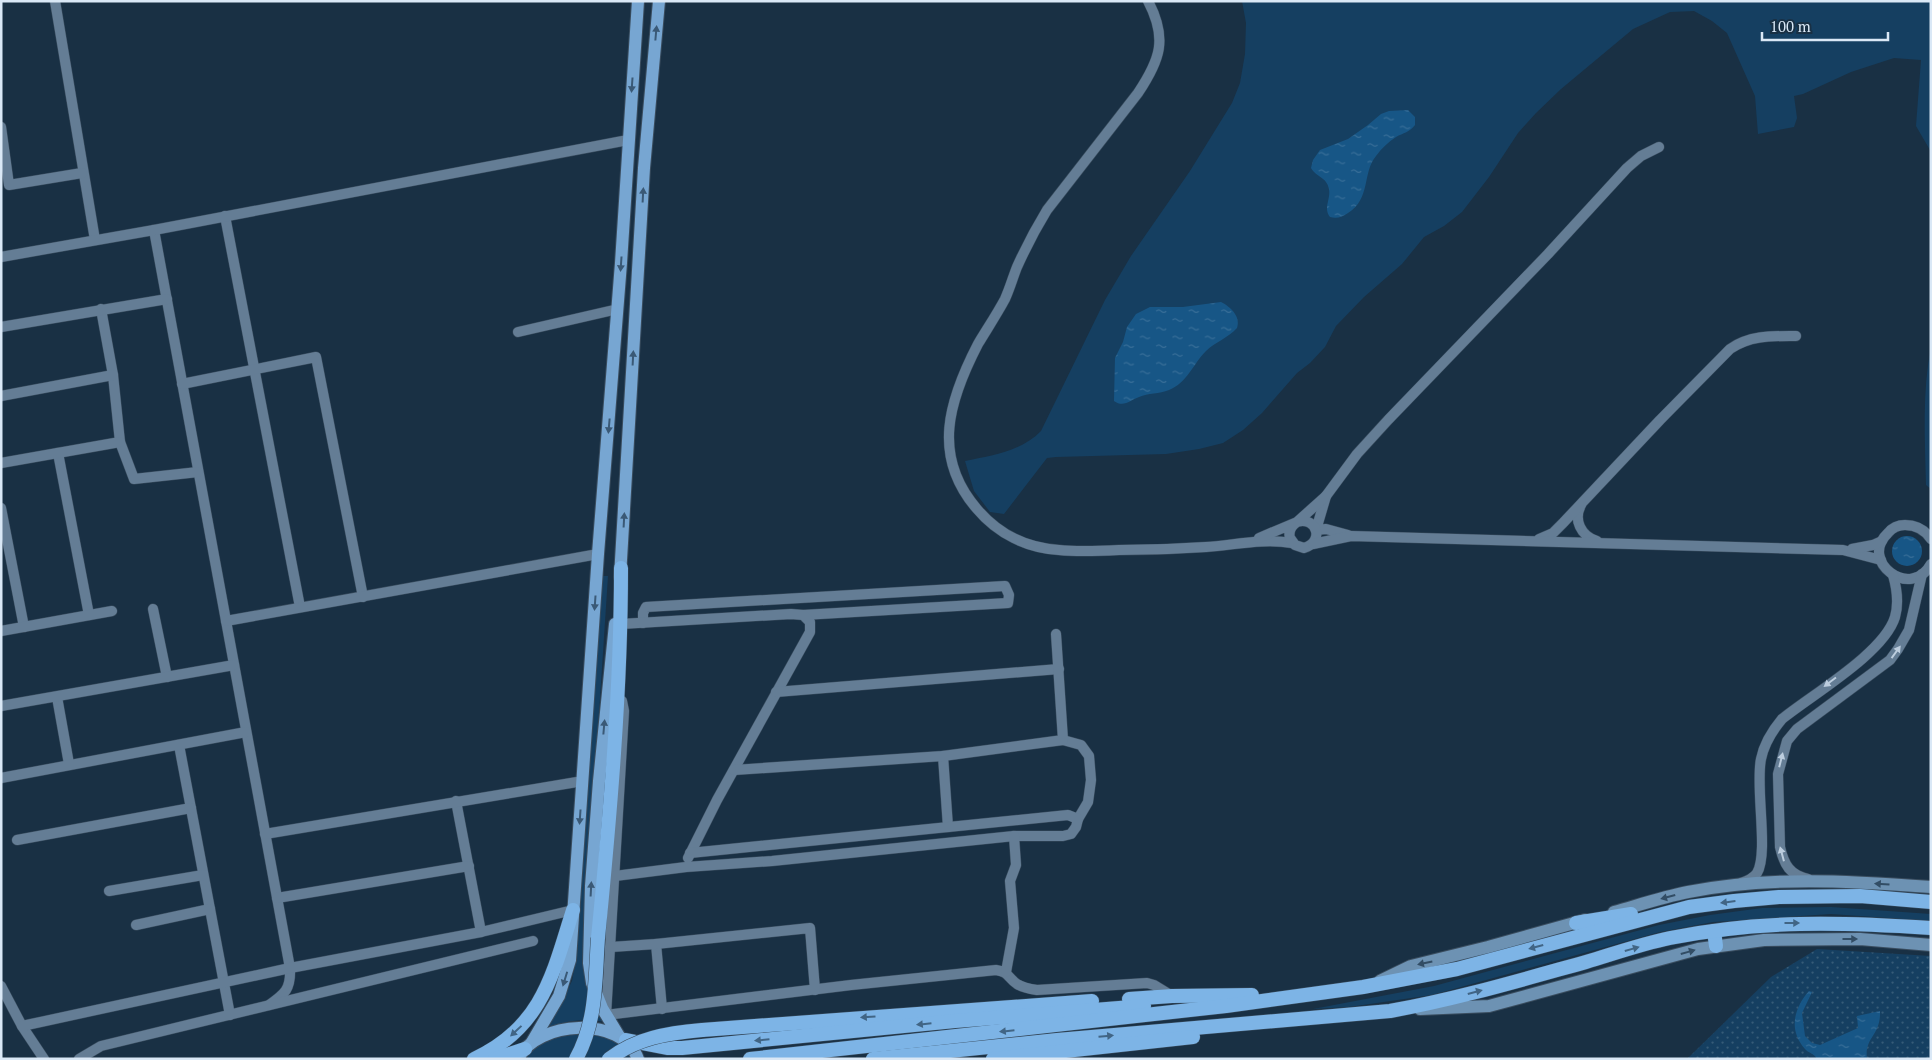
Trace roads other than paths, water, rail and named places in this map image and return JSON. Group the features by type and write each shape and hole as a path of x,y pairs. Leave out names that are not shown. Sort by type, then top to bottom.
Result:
{"highway":[{"path":"576,1059 586,1039 592,1019 621,624 621,568"},
{"path":"1576,923 1689,907 1779,897 1860,896 1931,902"},
{"path":"750,1059 1226,1006 1359,988 1457,969 1559,934 1689,907"},
{"path":"474,1059 494,1048 513,1034 538,1005 549,982 573,910"},
{"path":"874,1059 1057,1040 1390,1011 1438,1002 1667,939 1714,930 1776,924 1858,923 1931,928"},
{"path":"1714,930 1716,946"},
{"path":"622,1038 667,1048 690,1047 945,1022 1164,1005 1266,994 1359,988"},
{"path":"608,1059 627,1047 654,1037 702,1030 1022,1005 1172,996 1266,994"},
{"path":"993,1059 1198,1037 1285,1026 1340,1016"},
{"path":"669,1059 678,1051 690,1047"},
{"path":"495,1059 525,1050"}],"main road":[{"path":"525,1050 559,996 570,960 598,554 618,309 638,1"},
{"path":"638,1059 633,1048 622,1038 606,1015 592,983 588,963 599,781 621,568 644,168 659,1"},
{"path":"1559,934 1576,923 1673,895 1730,886 1775,881 1835,881 1931,887"},
{"path":"1390,1011 1489,1006 1698,949 1764,940 1850,939 1931,945"},
{"path":"525,1050 549,1033 570,1029 589,1028 622,1038"}],"street":[{"path":"55,1 82,173 95,240"},
{"path":"1148,1 1159,29 1160,43 1158,55 1151,73 1138,93 1047,210 1036,228 1005,298 979,343 959,386 948,425 950,451 962,490 978,511 1004,534 1042,548 1081,551 1186,549 1254,541 1292,543 1301,548 1351,536 1843,550 1873,545 1882,541"},
{"path":"1,127 5,185 82,173"},
{"path":"1,257 154,230 628,140"},
{"path":"1292,543 1289,533 1291,527 1326,496 1357,454 1388,420 1548,254 1627,168 1642,156 1659,147"},
{"path":"224,216 300,607"},
{"path":"154,230 290,968 291,980 287,989 281,997 269,1005"},
{"path":"1,327 167,299"},
{"path":"518,332 618,309"},
{"path":"101,310 113,375 120,442 134,479 198,472"},
{"path":"1526,541 1547,537 1553,533 1730,349 1753,338 1796,336"},
{"path":"182,384 316,357 363,597"},
{"path":"1,396 113,375"},
{"path":"1,463 120,442"},
{"path":"58,453 89,616"},
{"path":"1313,544 1326,496"},
{"path":"1584,500 1578,512 1580,527 1584,534 1591,539 1607,543"},
{"path":"1,508 24,627"},
{"path":"1254,541 1296,522 1306,521 1312,524 1316,530"},
{"path":"1922,574 1906,579 1893,575 1884,568 1879,552 1885,535 1892,528 1901,525 1911,525 1920,528 1931,539"},
{"path":"1316,530 1326,529 1351,536"},
{"path":"1843,550 1880,560"},
{"path":"226,621 598,554"},
{"path":"1835,881 1797,876 1789,870 1782,857 1778,809 1778,774 1786,741 1805,723 1890,660 1909,630 1922,574 1931,564"},
{"path":"1730,886 1747,881 1758,871 1762,850 1760,809 1761,760 1764,747 1782,719 1876,648 1881,642 1895,618 1897,607 1898,599 1893,575"},
{"path":"621,624 643,623 791,614 803,615 1008,603 1009,595 1005,586 646,607 643,613 643,623"},
{"path":"153,609 167,677"},
{"path":"1,632 112,611"},
{"path":"686,867 690,853 810,632 810,622 803,615"},
{"path":"1056,634 1063,740"},
{"path":"1,706 234,665"},
{"path":"776,692 1059,669"},
{"path":"616,696 622,701 624,711 606,1015 996,970 1006,972 1016,983 1026,988 1037,990 1147,983 1172,996"},
{"path":"57,697 69,764"},
{"path":"1,778 246,732"},
{"path":"615,876 686,867 1014,836 1063,836 1071,834 1076,827 1078,819 1088,802 1091,780 1089,756 1081,745 1063,740 943,756 734,770"},
{"path":"179,744 230,1015"},
{"path":"943,756 948,827"},
{"path":"265,834 583,781"},
{"path":"456,801 481,932"},
{"path":"17,840 191,808"},
{"path":"1760,809 1778,809"},
{"path":"690,853 1068,815 1078,819"},
{"path":"1006,972 1014,928 1010,881 1016,865 1014,836"},
{"path":"277,898 469,866"},
{"path":"109,892 203,875"},
{"path":"136,925 210,909"},
{"path":"22,1026 290,968 481,932 573,910"},
{"path":"611,946 656,944 810,928 815,990"},
{"path":"79,1059 101,1046 533,941"},
{"path":"656,944 662,1009"},
{"path":"1,986 22,1026 44,1059"}],"water":[{"path":"1408,110 1415,117 1415,125 1409,131 1390,141 1376,156 1369,170 1360,201 1344,216 1330,217 1327,210 1328,185 1311,168 1313,160 1320,150 1348,139 1381,114 1389,111"},
{"path":"1221,302 1236,316 1238,320 1237,328 1206,351 1181,383 1169,390 1142,396 1124,404 1114,401 1115,358 1123,342 1127,327 1136,314 1150,307 1183,307"},
{"path":"1907,536 1918,540 1922,551 1918,562 1907,566 1896,562 1892,551 1896,540"},
{"path":"1809,991 1812,992 1802,1013 1805,1036 1812,1043 1820,1045 1858,1028 1857,1016 1880,1011 1878,1026 1868,1046 1867,1059 1817,1059 1805,1049 1796,1034 1795,1019 1800,1005"}]}
